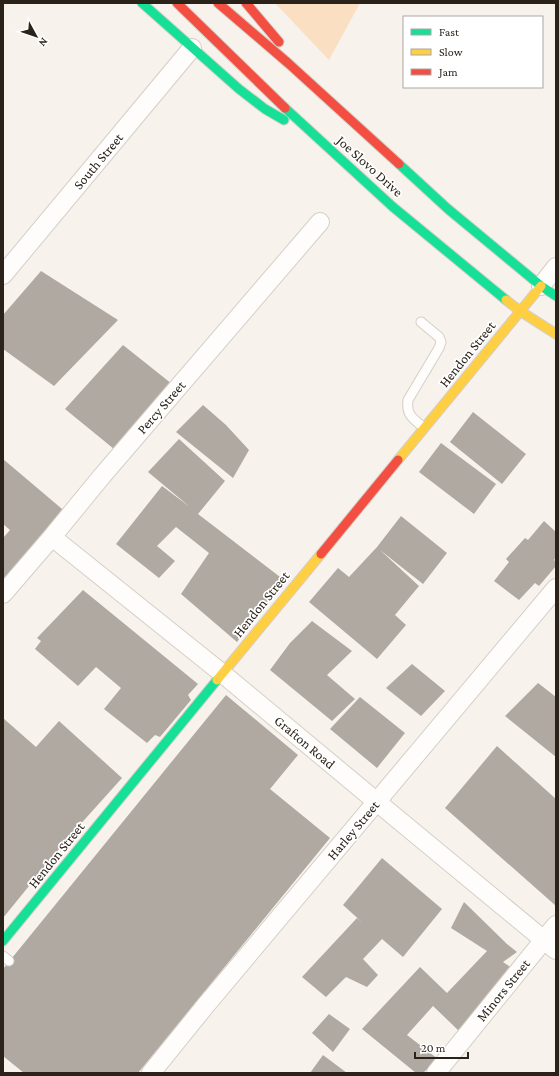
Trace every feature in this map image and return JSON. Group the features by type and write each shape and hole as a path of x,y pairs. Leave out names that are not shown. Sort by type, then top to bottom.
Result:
{"main road":[{"path":"142,3 239,89 265,109 289,123 313,133"},
{"name":"Joe Slovo Drive","path":"177,3 287,110 393,207 520,311 556,334"},
{"path":"246,3 283,48 288,63"},
{"name":"Joe Slovo Drive","path":"220,5 288,63 448,209 541,286 556,296"},
{"name":"Hendon Street","path":"3,941 541,286"}],"street":[{"name":"South Street","path":"3,275 192,48"},
{"name":"Percy Street","path":"3,594 112,464 320,222"},
{"path":"541,286 556,267"},
{"name":"Grafton Road","path":"52,537 223,674 550,945"},
{"name":"Harley Street","path":"151,1073 206,1005 556,588"},
{"name":"Minors Street","path":"436,1073 550,945 556,926"}],"lane":[{"path":"421,322 439,337 441,342 439,348 408,400 407,409 410,416 424,428"}],"shaded area":[{"path":"275,3 360,3 329,60"}],"building":[{"path":"41,271 118,320 54,386 3,349 3,315"},
{"path":"123,345 172,384 114,449 65,409"},
{"path":"203,405 226,425 249,450 233,478 176,432"},
{"path":"473,412 526,454 502,484 450,442"},
{"path":"179,439 225,481 198,514 284,580 237,642 181,594 209,553 176,527 157,546 175,561 159,578 116,544 162,486 190,507 148,472"},
{"path":"441,443 496,484 474,514 419,472"},
{"path":"3,459 68,514 3,590 3,538 10,530 3,524"},
{"path":"401,516 447,553 423,584 380,550 419,586 395,615 406,625 377,659 309,602 338,568 349,577 377,547"},
{"path":"544,521 556,532 556,557 554,560 556,562 556,566 539,586 535,583 519,600 494,581 509,562 506,559 525,538 528,540"},
{"path":"83,590 198,684 188,695 191,700 160,737 155,735 147,743 104,709 121,688 96,667 78,686 35,649 41,641 37,638"},
{"path":"312,621 352,651 327,675 355,699 332,721 270,670 290,643"},
{"path":"412,664 445,691 421,716 386,688"},
{"path":"538,683 556,697 556,757 505,716"},
{"path":"226,695 298,755 270,789 330,838 138,1073 24,1073 3,1056 3,969"},
{"path":"360,697 405,733 377,768 330,729"},
{"path":"3,718 36,747 59,721 122,778 68,838 3,918"},
{"path":"497,746 556,799 556,906 445,808"},
{"path":"382,858 442,909 403,957 382,939 363,959 378,975 367,987 346,977 326,997 302,977 357,918 364,924 343,905"},
{"path":"464,902 517,952 503,962 512,968 459,1031 433,1006 407,1035 438,1059 423,1073 416,1073 362,1029 420,967 447,993 487,951 451,928"},
{"path":"329,1014 350,1029 333,1052 312,1033"},
{"path":"323,1055 347,1073 310,1073"}],"traffic: fast":[{"path":"142,3 239,89 265,109 284,120"},
{"path":"285,108 393,207 506,300"},
{"path":"399,164 448,209 541,286 556,296"},
{"path":"3,941 217,680"}],"traffic: slow":[{"path":"398,460 541,286"},
{"path":"506,300 520,311 556,334"},
{"path":"217,680 321,554"}],"traffic: jam":[{"path":"177,3 285,108"},
{"path":"218,3 288,63 399,164"},
{"path":"246,3 279,42"},
{"path":"321,554 398,460"}]}
